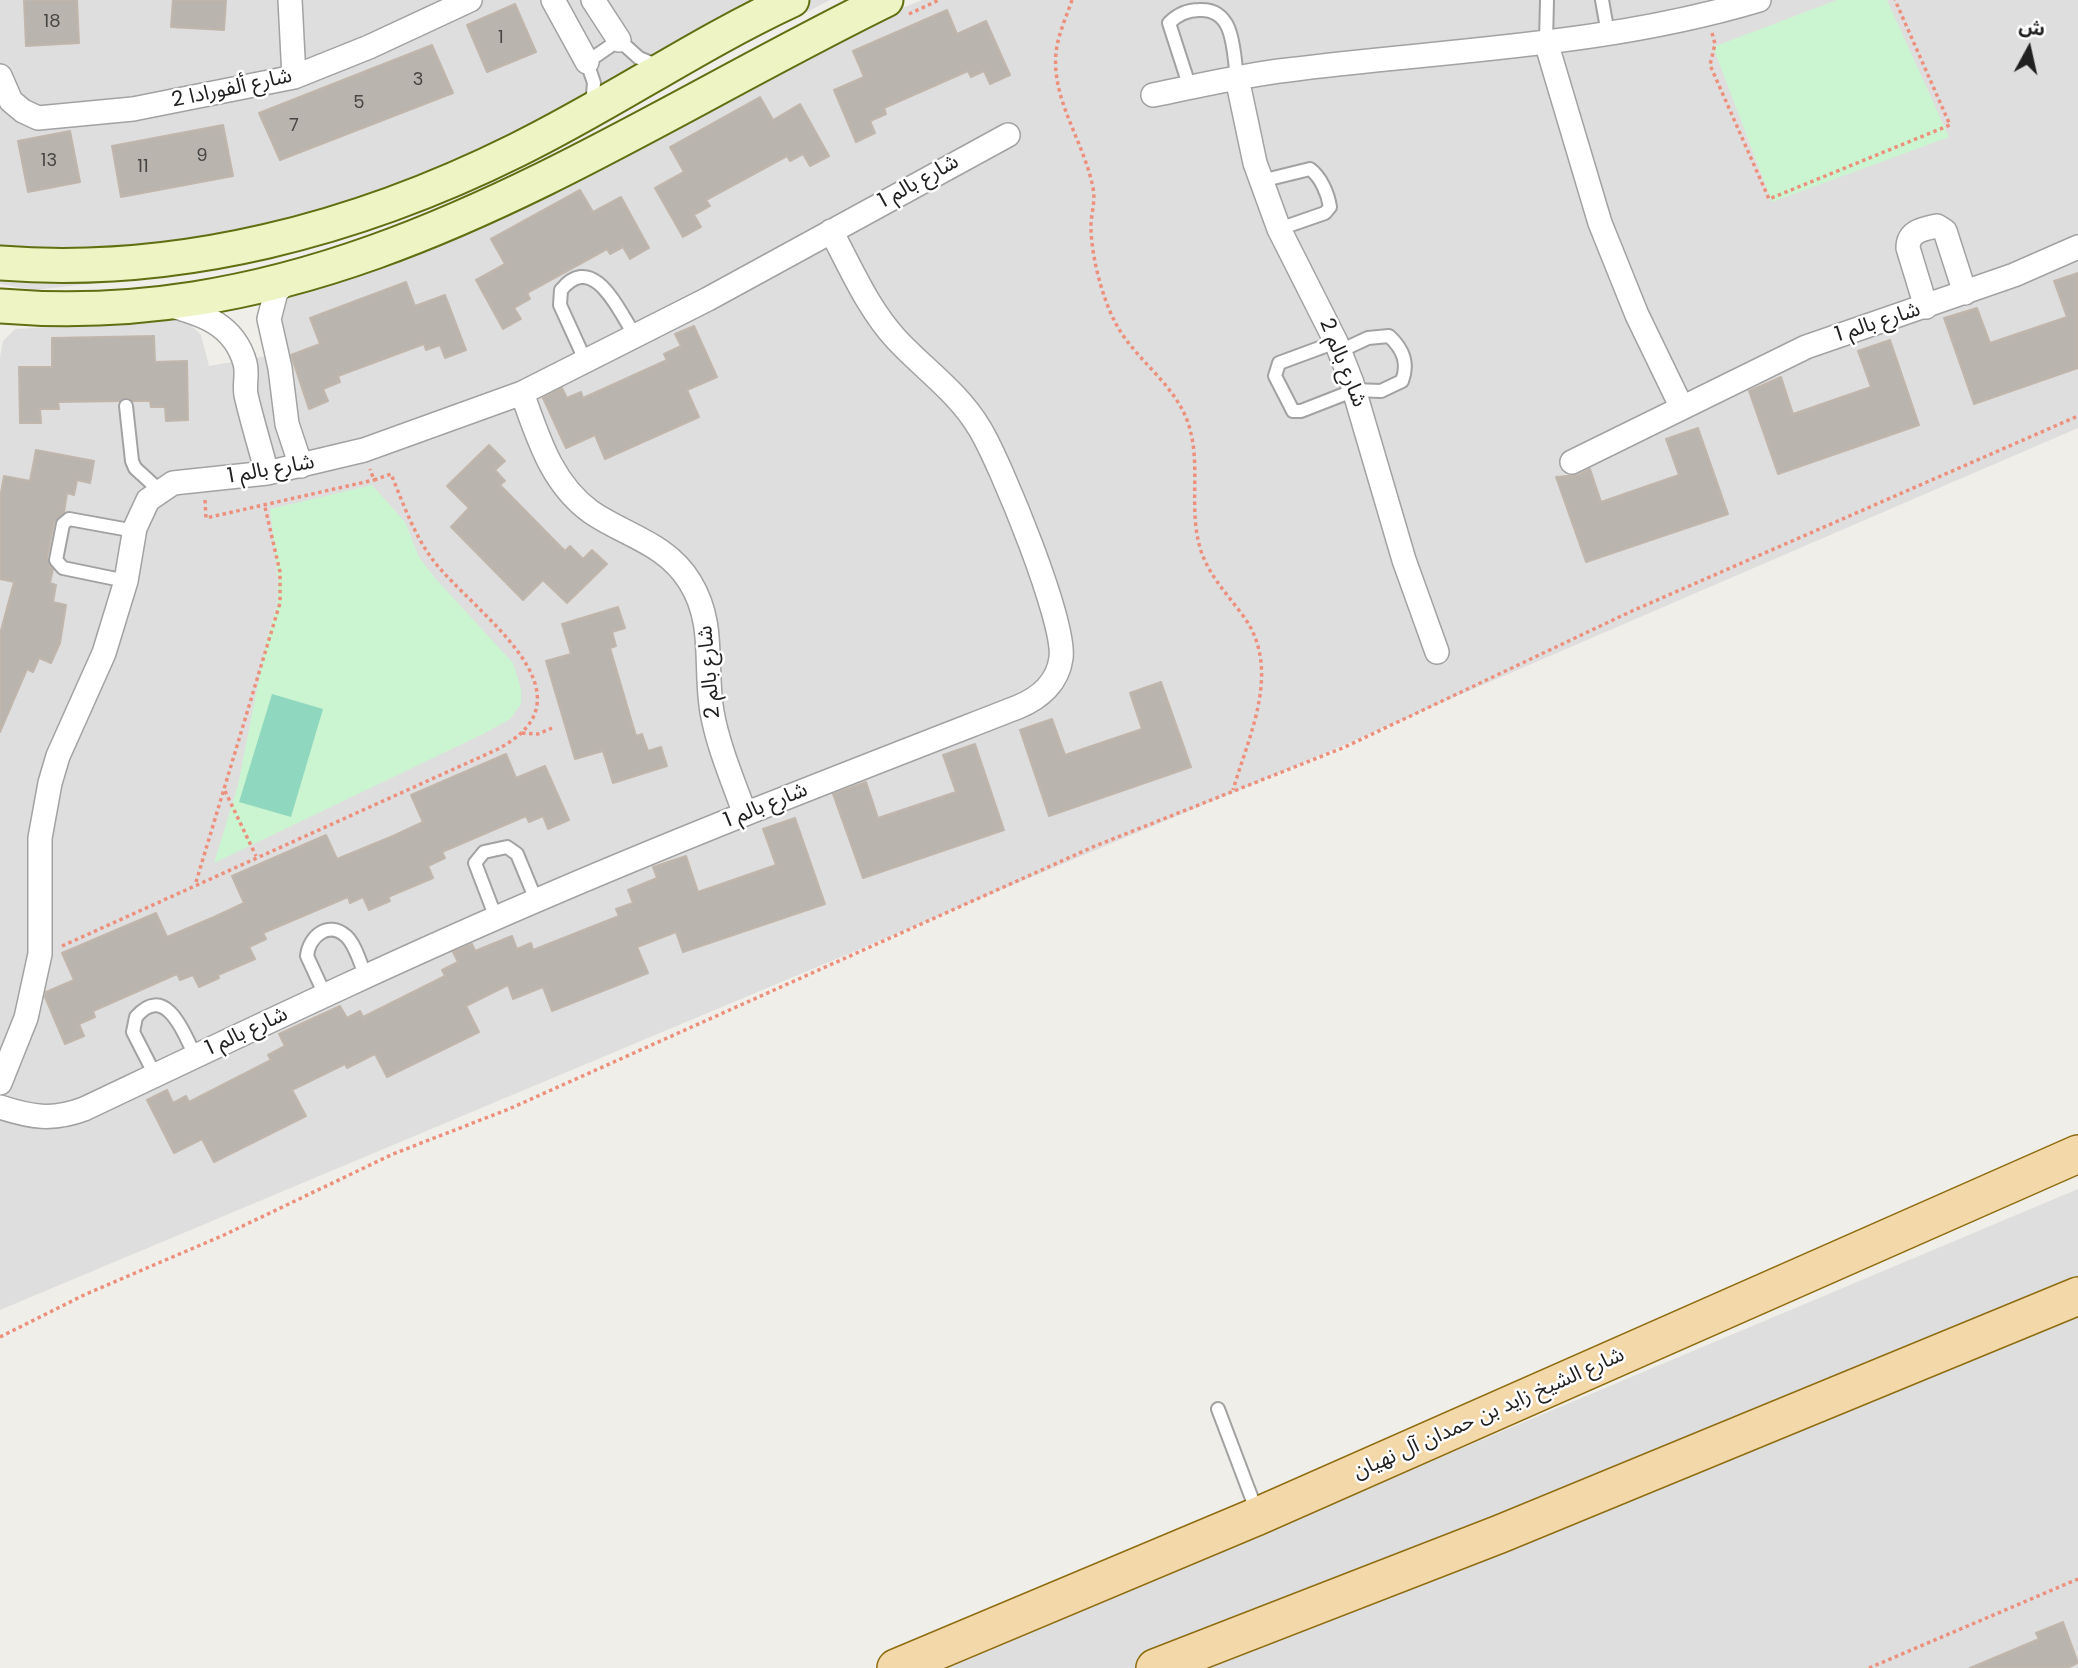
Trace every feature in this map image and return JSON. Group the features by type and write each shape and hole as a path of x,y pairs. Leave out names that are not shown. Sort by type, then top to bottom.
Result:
{"main road":[{"name":"شارع الشيخ زايد بن حمدان آل نهيان","path":"897,1668 1258,1516 2078,1154"},
{"path":"1155,1668 1500,1535 2078,1296"}],"street":[{"path":"290,0 294,77"},
{"name":"شارع ألفورادا 2","path":"0,76 11,101 23,111 46,118 133,109 294,77 369,47 470,0"},
{"path":"552,0 587,62"},
{"path":"593,0 619,40"},
{"path":"0,263 109,265 172,259 258,244 327,225 457,178 591,110 792,0"},
{"path":"0,306 68,307 158,302 290,279 402,244 537,185 804,41 886,0"},
{"path":"1153,95 1297,68 1608,34 1706,15 1750,1"},
{"path":"1546,42 1600,223 1637,314 1682,408"},
{"name":"شارع بالم 2","path":"1237,78 1261,180 1279,229 1338,346 1354,390 1404,560 1437,652"},
{"name":"شارع بالم 1","path":"159,490 188,481 267,473 364,450 442,425 522,393 636,337 1008,135"},
{"path":"1926,307 1908,248 1909,239 1916,232 1937,226 1945,231 1965,293"},
{"name":"شارع بالم 1","path":"0,1107 38,1118 54,1118 83,1109 366,976 536,900 1034,700 1056,676 1061,660 1059,627 1027,536 985,438 956,395 903,346 883,323 831,231"},
{"name":"شارع بالم 1","path":"1572,461 1806,347 1965,293 2078,247"},
{"path":"0,293 51,290 60,278 58,266"},
{"path":"290,279 272,300 269,319 287,424 301,466"},
{"path":"158,302 210,317 220,324 236,345 245,362 245,391 267,473"},
{"path":"236,345 253,333 272,339"},
{"path":"245,391 258,398 266,397 277,389 281,382"},
{"name":"شارع بالم 2","path":"522,393 545,454 564,486 591,511 662,550 677,564 699,598 709,638 712,715 745,814"},
{"path":"0,1083 26,1018 40,954 40,838 50,783 58,756 104,653 126,581 140,513 159,490"}],"lane":[{"path":"1546,42 1547,0"},
{"path":"1602,0 1608,34"},
{"path":"1190,88 1169,23 1177,15 1193,10 1213,9 1223,16 1232,41 1237,78"},
{"path":"591,110 594,83 587,62 619,40 639,58 666,69"},
{"path":"1261,180 1310,170 1318,176 1329,201 1330,207 1325,214 1279,229"},
{"path":"586,362 560,305 561,290 570,279 585,276 598,280 636,337"},
{"path":"1389,336 1399,345 1407,368 1402,381 1381,391 1354,390 1301,411 1293,411 1275,376 1279,363 1338,346 1389,336"},
{"path":"126,406 135,468 159,490"},
{"path":"126,581 68,569 56,560 63,524 69,519 135,531"},
{"path":"496,918 475,863 484,852 507,847 517,855 536,900"},
{"path":"326,995 307,956 312,938 320,932 329,930 346,936 366,976"},
{"path":"155,1075 133,1032 136,1017 149,1007 156,1006 171,1012 195,1056"},
{"path":"1218,1409 1258,1516"}],"path":[{"path":"1072,0 1057,45 1057,79 1092,182 1094,200 1091,238 1108,307 1126,341 1169,388 1186,419 1195,454 1193,514 1205,562 1217,584 1244,618 1259,650 1262,676 1259,702 1233,790"},
{"path":"1706,15 1716,44 1710,65 1769,199 1950,125 1895,0"},
{"path":"0,1337 86,1294 225,1235 393,1154 509,1109 981,896 1233,790 1345,747 1632,611 2078,416"},
{"path":"364,450 374,480"},
{"path":"40,954 120,922 196,883 496,750 522,733 537,706 535,676 527,662 435,563 418,538 391,474 265,507 206,518 204,494 189,495 188,481"},
{"path":"196,883 280,603 280,572 265,507"},
{"path":"522,733 538,734 552,728"},
{"path":"224,790 256,856"},
{"path":"1869,1668 2078,1579"}],"shaded area":[{"path":"0,0 830,0 437,205 219,269 35,290 0,284"},
{"path":"922,0 2078,0 2078,428 1265,779 0,1310 0,357 3,341 15,329 185,319 201,335 209,366 273,355 265,305 406,258 485,225 870,21"},
{"path":"2078,1189 2078,1668 944,1668 1460,1449"}],"green space":[{"path":"1837,0 1887,0 1949,137 1772,202 1713,47"},
{"path":"372,485 405,522 419,557 434,577 513,663 521,689 521,704 510,719 485,733 214,863 238,785 267,638 277,606 278,581 270,509"},
{"path":"272,694 323,709 291,817 239,802"}],"building":[{"path":"24,0 77,0 79,43 26,46"},
{"path":"173,0 226,0 224,30 171,27"},
{"path":"515,4 536,52 487,72 467,25"},
{"path":"947,10 957,34 986,21 1010,75 990,84 984,71 971,77 968,71 884,108 886,114 870,121 875,133 856,142 834,90 864,77 853,51"},
{"path":"432,45 453,93 280,160 259,113"},
{"path":"760,97 773,120 800,104 829,156 810,166 803,154 790,161 787,156 706,200 710,206 694,215 701,227 683,237 655,188 684,172 670,147"},
{"path":"223,125 233,176 121,197 112,146"},
{"path":"70,131 80,182 28,192 18,141"},
{"path":"580,190 593,212 621,197 649,248 630,259 623,247 610,254 607,249 527,293 530,299 514,308 521,319 503,329 476,280 505,264 491,239"},
{"path":"2078,273 2078,368 1974,404 1944,318 1977,308 1990,343 2067,317 2054,281"},
{"path":"406,282 415,306 445,295 466,350 445,358 440,345 426,350 424,344 338,376 340,382 323,389 328,401 309,409 291,355 320,344 310,318"},
{"path":"694,326 717,377 687,390 699,417 605,459 595,435 566,448 543,398 562,388 567,398 581,392 583,398 667,360 664,354 681,346 675,334"},
{"path":"154,336 155,362 187,361 188,420 166,421 165,407 151,407 150,401 133,401 126,397 119,401 58,402 59,409 40,409 41,423 20,423 19,367 52,367 52,338"},
{"path":"1890,340 1919,425 1778,474 1749,391 1781,377 1793,414 1871,387 1858,351"},
{"path":"1698,428 1728,514 1586,562 1556,477 1578,475 1590,469 1601,502 1679,475 1666,439"},
{"path":"489,445 505,461 495,470 505,481 500,485 565,551 570,546 583,559 592,550 607,564 567,603 543,580 523,600 451,527 469,508 447,486"},
{"path":"36,450 94,461 90,483 77,480 74,495 67,493 64,512 54,522 47,558 53,569 50,583 56,585 53,602 66,605 60,643 51,663 39,658 33,672 27,669 0,732 0,634 14,582 0,579 0,498 4,476 30,481"},
{"path":"618,607 625,628 612,632 616,646 610,648 636,736 642,734 648,751 661,747 667,766 613,783 603,751 575,759 546,661 571,654 562,624"},
{"path":"1161,682 1191,767 1049,816 1020,730 1052,719 1065,755 1142,729 1130,693"},
{"path":"975,744 1004,830 863,878 833,794 866,782 878,818 956,792 943,755"},
{"path":"506,754 516,778 545,766 569,820 548,829 543,816 529,822 526,816 442,852 445,858 428,866 433,878 388,897 390,901 369,910 363,897 350,903 348,897 263,933 266,939 249,947 255,959 218,975 219,978 199,987 193,975 180,980 177,974 93,1011 95,1017 79,1024 84,1036 65,1044 45,997 46,992 74,980 62,953 156,913 167,937 214,917 244,903 232,876 326,835 337,859 393,836 423,822 411,795"},
{"path":"795,818 825,904 683,952 676,932 637,947 648,973 552,1011 543,987 513,999 508,985 466,1006 479,1032 387,1077 375,1054 347,1068 345,1064 292,1090 306,1116 214,1162 202,1139 174,1153 147,1100 167,1090 173,1103 186,1096 189,1102 271,1060 268,1055 285,1046 279,1034 340,1006 347,1018 360,1011 363,1017 445,976 442,970 458,962 453,952 472,944 475,951 512,936 517,949 531,943 533,950 619,916 616,909 633,903 628,890 657,878 653,867 686,856 698,892 776,865 763,829"},
{"path":"2063,1622 2078,1663 2067,1668 1970,1668 2039,1639 2036,1633"}]}
